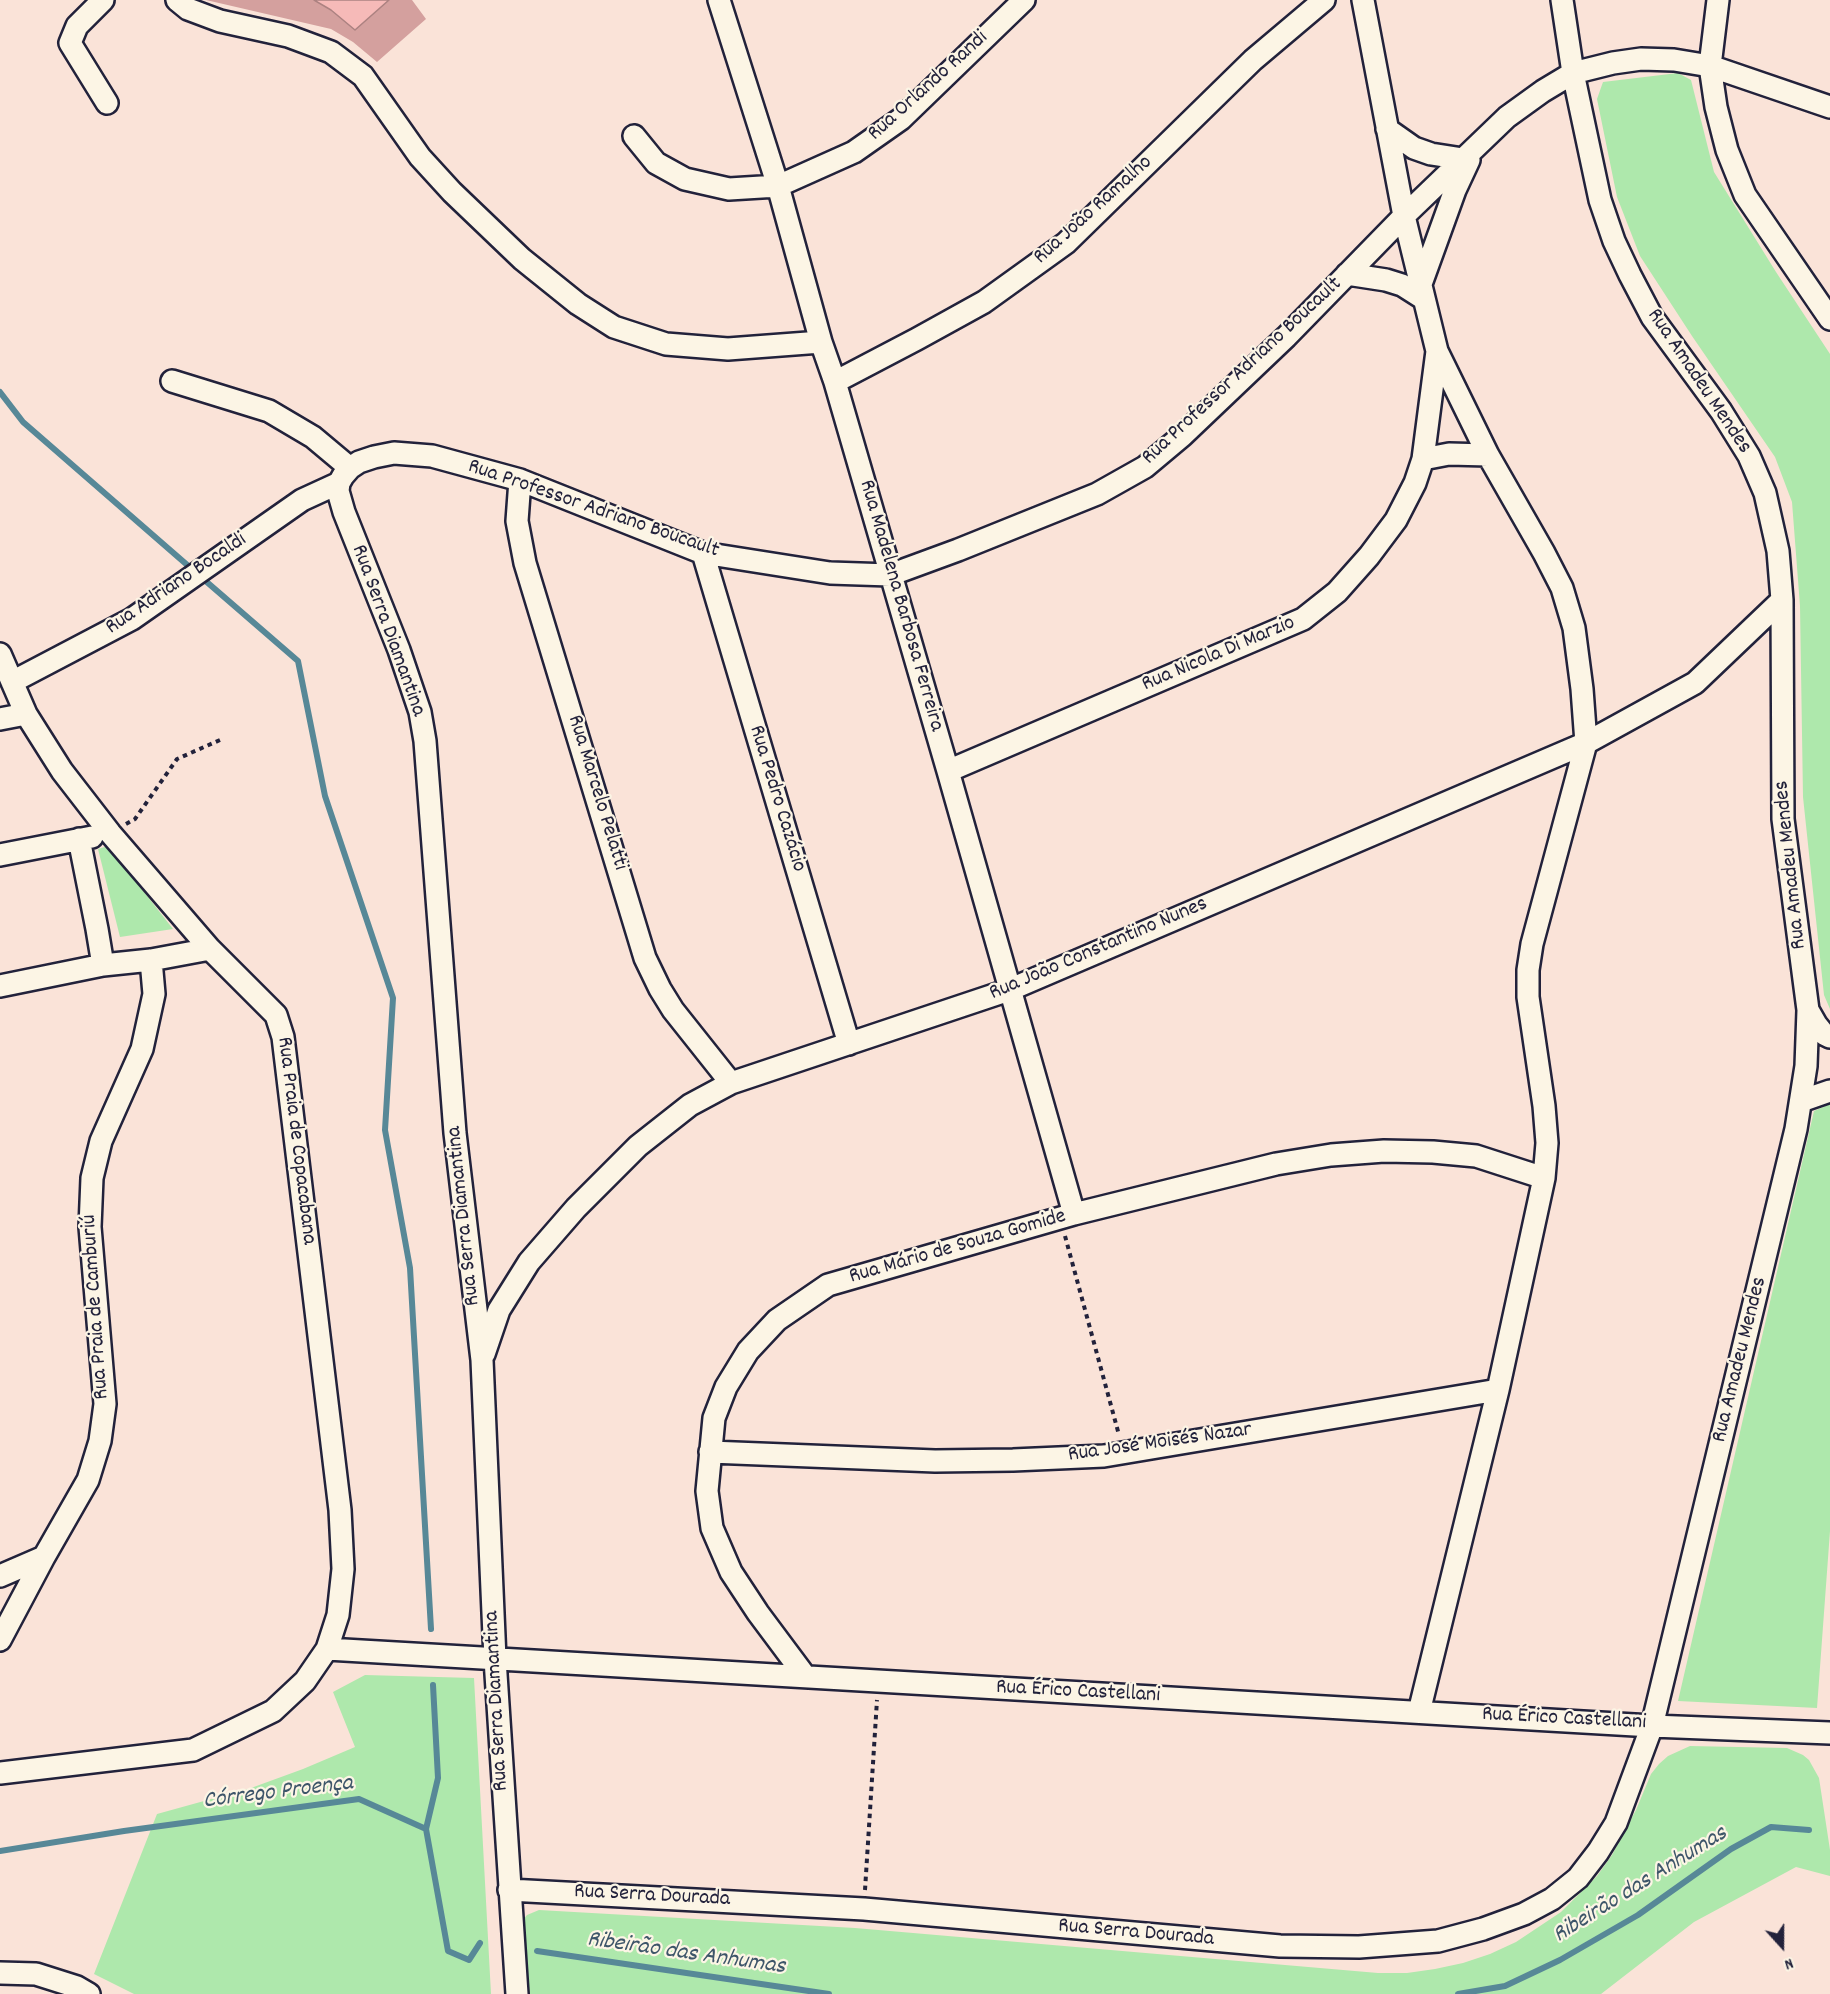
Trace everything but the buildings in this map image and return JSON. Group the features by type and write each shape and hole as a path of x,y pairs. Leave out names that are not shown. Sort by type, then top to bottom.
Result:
{"street":[{"path":"103,0 77,26 70,44 107,103"},
{"path":"177,0 188,9 220,21 288,36 331,52 363,76 420,156 452,192 522,259 578,304 614,327 666,344 728,349 821,342"},
{"name":"Rua Madelena Barbosa Ferreira","path":"719,0 778,186 821,342 835,382 948,771 1009,990 1067,1216"},
{"name":"Rua Orlando Randi","path":"634,136 656,163 686,179 729,189 778,186 854,152 901,119 1024,0"},
{"name":"Rua João Ramalho","path":"835,382 984,302 1066,243 1253,60 1324,0"},
{"path":"1363,0 1404,216 1437,351 1488,455 1562,588 1574,628 1586,743 1532,944 1528,970 1528,997 1547,1143 1544,1178 1498,1390 1419,1712"},
{"name":"Rua Amadeu Mendes","path":"1562,0 1573,73 1600,200 1614,241 1652,317 1721,411 1749,456 1765,493 1778,551 1782,600 1783,819 1808,1010 1806,1066 1796,1129 1652,1726"},
{"path":"1718,0 1710,66 1716,107 1727,150 1745,195 1830,319"},
{"name":"Rua Professor Adriano Boucault","path":"349,471 394,453 432,456 520,480 703,553 830,573 890,575 1097,494 1145,467 1182,436 1286,337 1404,216 1507,117 1573,73 1641,59 1674,60 1710,66 1830,107"},
{"path":"1387,129 1414,148 1445,157 1468,154 1422,292"},
{"path":"1347,274 1386,280 1422,292"},
{"name":"Rua Nicola Di Marzio","path":"948,771 1303,619 1337,592 1369,556 1396,520 1415,483 1423,459 1437,351"},
{"path":"172,381 269,411 313,437 349,471"},
{"path":"1423,459 1449,454 1488,455"},
{"name":"Rua Adriano Bocaldi","path":"12,682 132,620 302,500 349,471"},
{"name":"Rua Serra Diamantina","path":"349,471 338,491 344,512 399,650 420,712 425,741 456,1133 482,1360 495,1659 517,1994"},
{"name":"Rua Marcelo Pelatti","path":"520,480 517,521 525,563 645,958 673,1010 731,1083"},
{"name":"Rua Pedro Cazácio","path":"703,553 849,1044"},
{"name":"Rua João Constantino Nunes","path":"482,1360 499,1310 529,1263 576,1208 638,1146 690,1104 731,1083 1009,990 1586,743 1695,683 1782,600"},
{"name":"Rua Praia de Copacabana","path":"0,654 26,714 62,771 110,833 210,949 276,1015 283,1036 340,1510 342,1569 338,1615 327,1649 305,1681 273,1711 193,1750 0,1773"},
{"path":"0,719 26,714"},
{"path":"0,855 110,833"},
{"path":"79,839 103,965"},
{"path":"0,986 103,965 151,960 210,949"},
{"name":"Rua Praia de Camburiú","path":"0,1640 88,1480 100,1442 105,1404 90,1227 92,1178 101,1141 142,1048 154,994 151,960"},
{"path":"1808,1010 1824,1034 1830,1037"},
{"path":"1801,1101 1830,1091"},
{"name":"Rua Mário de Souza Gomide","path":"805,1676 731,1572 712,1528 707,1491 714,1418 726,1388 748,1351 777,1320 828,1285 1067,1216 1276,1164 1331,1155 1384,1151 1476,1156 1544,1178"},
{"name":"Rua José Moisés Nazar","path":"710,1452 935,1461 1104,1456 1498,1390"},
{"path":"0,1576 44,1557"},
{"name":"Rua Érico Castellani","path":"327,1649 1652,1726 1830,1733"},
{"name":"Rua Serra Dourada","path":"509,1890 864,1909 1280,1946 1359,1947 1438,1941 1483,1929 1524,1914 1552,1899 1578,1878 1616,1823 1652,1726"},
{"path":"0,1973 36,1974 87,1993"}],"path":[{"path":"110,833 135,819 177,759 220,740"},
{"path":"1067,1216 1124,1453"},
{"path":"864,1909 879,1682"}],"green space":[{"path":"1678,73 1691,80 1714,172 1830,354 1830,1009 1824,995 1803,797 1800,606 1792,502 1775,457 1640,256 1617,197 1597,99 1603,82"},
{"path":"108,846 173,929 120,937 98,849"},
{"path":"1830,1104 1830,1531 1817,1708 1678,1701 1814,1111"},
{"path":"365,1675 474,1678 491,1994 134,1994 94,1974 157,1814 251,1788 355,1747 333,1692"},
{"path":"1690,1746 1787,1748 1809,1760 1819,1778 1830,1850 1830,1876 1796,1867 1694,1922 1601,1994 524,1994 522,1921 527,1915 539,1910 855,1928 1378,1973 1407,1973 1435,1969 1490,1954 1516,1942 1561,1912 1597,1876 1612,1855 1636,1810 1651,1774 1668,1756"}],"waterway":[{"path":"0,392 23,422 193,570"},
{"path":"201,577 298,661 325,796 393,998 385,1130 410,1268 431,1629"},
{"path":"426,1829 438,1778 433,1685"},
{"name":"Córrego Proença","path":"0,1851 124,1831 359,1799 426,1829 448,1951 469,1960 480,1943"},
{"name":"Ribeirão das Anhumas","path":"1458,1994 1505,1986 1560,1960 1638,1915 1731,1849 1771,1827 1809,1830"},
{"name":"Ribeirão das Anhumas","path":"537,1951 829,1994"}]}
